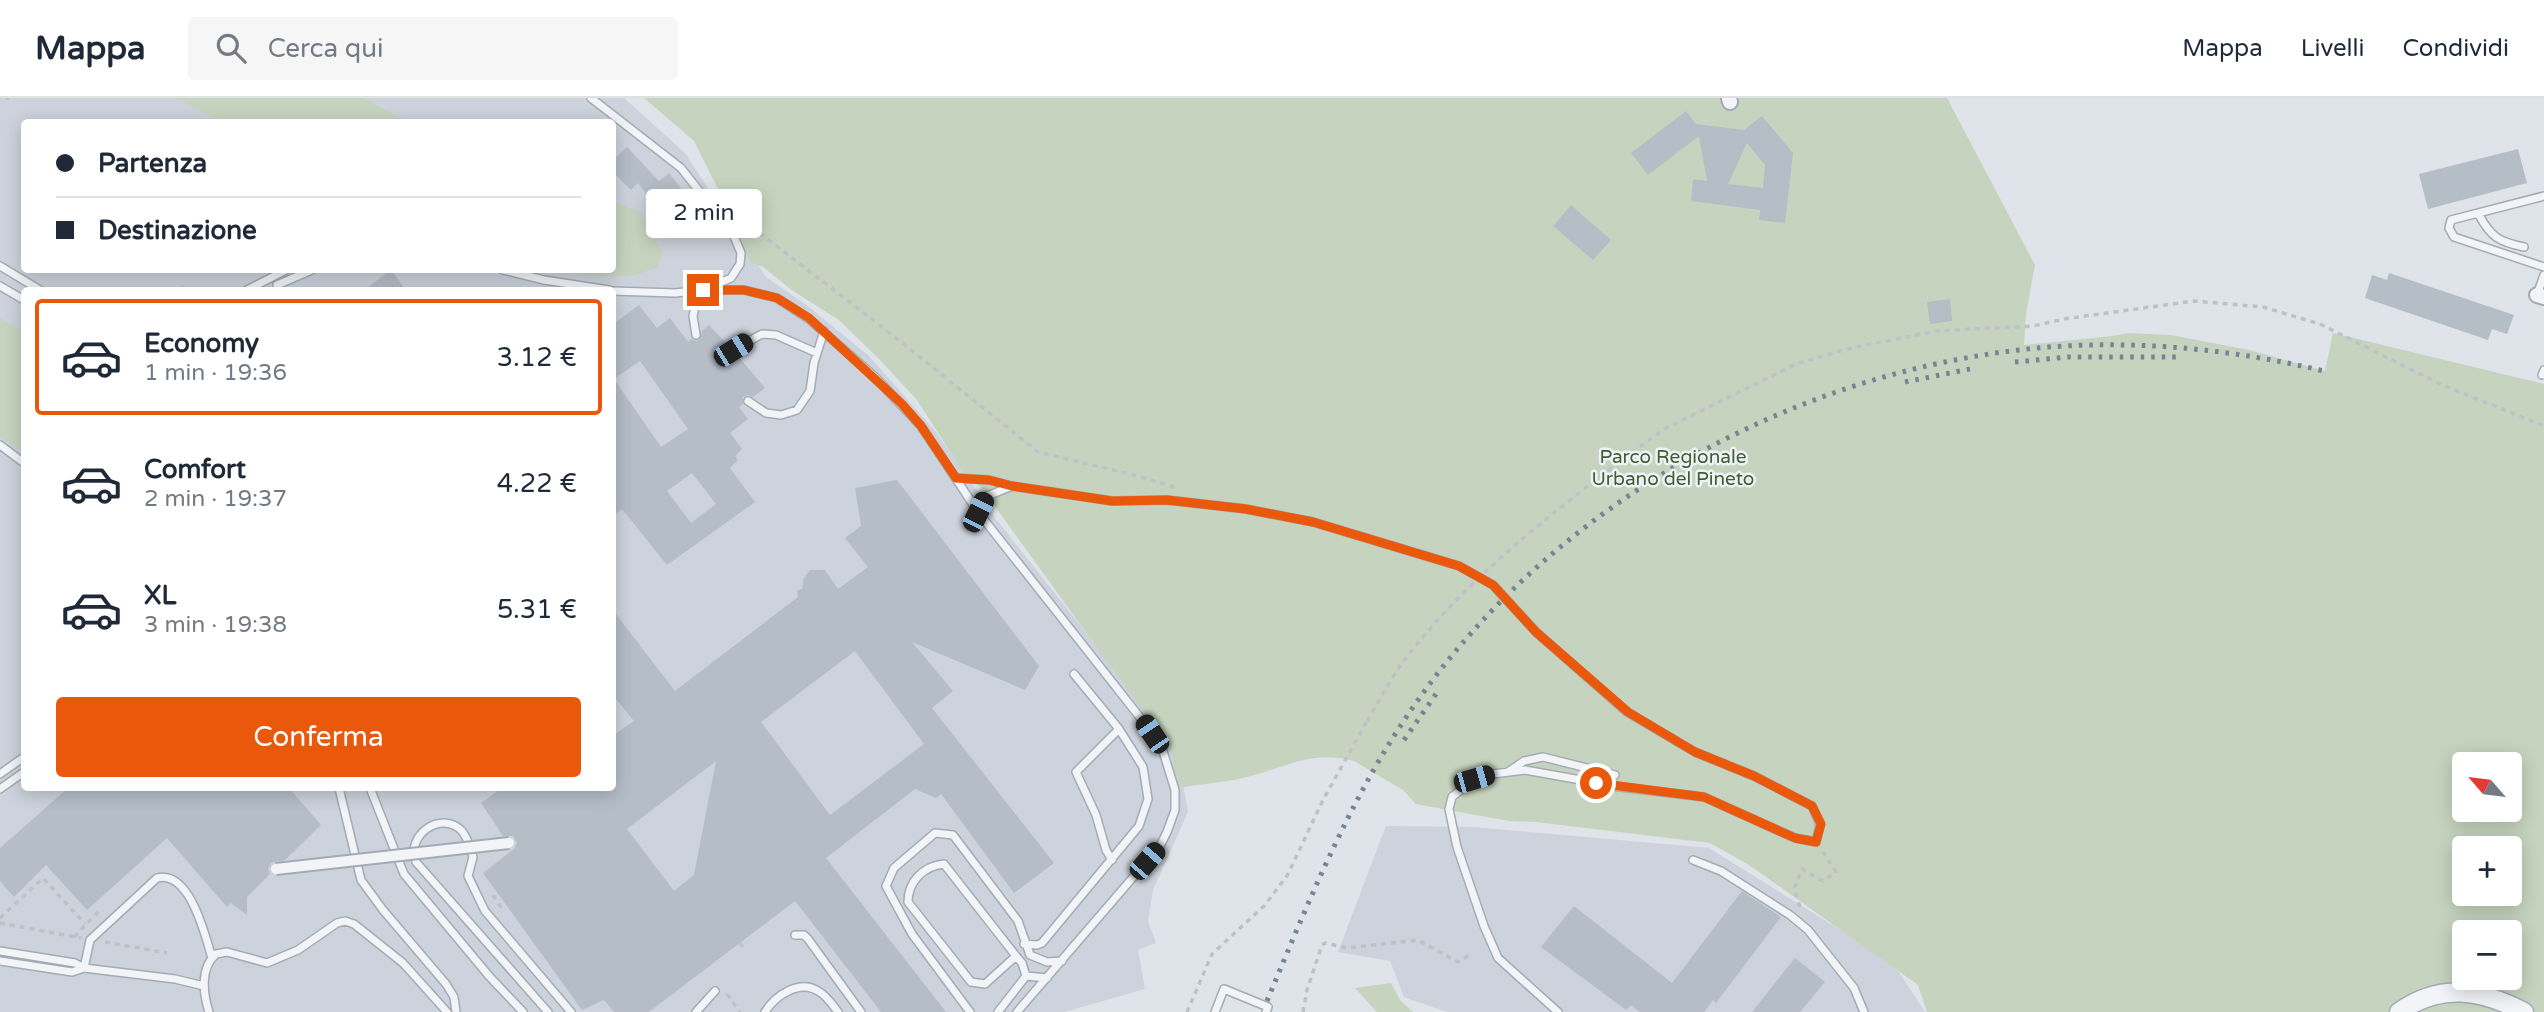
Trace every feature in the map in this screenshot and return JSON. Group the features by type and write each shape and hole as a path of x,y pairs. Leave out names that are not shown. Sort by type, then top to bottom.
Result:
{"street":[{"path":"276,869 509,843"},
{"path":"2399,1012 2442,993 2481,993 2524,1012"}],"lane":[{"path":"591,98 681,168 733,234 741,253 740,264 731,278 703,290 696,302 693,316 696,335"},
{"path":"2544,196 2479,215 2451,220 2449,228 2454,237 2544,267"},
{"path":"2479,215 2487,231 2497,239 2524,247"},
{"path":"0,266 35,287"},
{"path":"253,287 280,273"},
{"path":"281,287 306,273"},
{"path":"515,273 587,287"},
{"path":"2540,296 2544,275"},
{"path":"272,277 278,287"},
{"path":"0,286 21,298"},
{"path":"616,291 675,293 744,290 777,298 809,318 902,404 921,426 978,512 1162,748 1175,790 1175,810 1160,846 1017,1012"},
{"path":"748,401 766,412 781,415 797,410 810,391 824,331"},
{"path":"733,350 762,334 776,335 817,353"},
{"path":"0,445 21,461"},
{"path":"956,478 989,480 1112,501 1167,500 1246,509 1313,522 1459,566 1493,585 1536,632 1628,712 1695,752 1754,776 1812,806 1821,824 1816,842 1795,838 1704,797 1620,788 1525,770 1474,779 1452,797 1449,809 1457,848 1493,950 1558,1012"},
{"path":"978,512 985,497 1012,486"},
{"path":"1024,944 1037,946 1042,943 1139,826 1148,799 1143,767 1119,729 1074,674"},
{"path":"1112,860 1106,850 1096,815 1076,772 1119,729"},
{"path":"1508,772 1524,761 1544,757 1615,775"},
{"path":"0,774 21,759"},
{"path":"0,789 21,774"},
{"path":"339,791 361,880 446,984 454,997 456,1012"},
{"path":"371,791 404,874 489,976 523,1012"},
{"path":"548,1012 416,862 415,843 427,828 446,823 463,833 473,857 468,876 485,911 571,1012"},
{"path":"970,1012 912,934 886,886 894,868 935,833 953,835 1018,920 1024,944 1030,955 1047,962 1062,961"},
{"path":"1693,860 1721,871 1808,930 1854,988 1864,1012"},
{"path":"1016,956 985,984 971,982 908,902 908,890 915,879 934,865 944,864 1022,963 1026,976"},
{"path":"85,968 90,940 157,878 163,877 178,884 196,906 212,958"},
{"path":"209,1012 204,986 205,972 212,958 219,952 267,963 298,950 337,923 349,922 403,962 447,1012"},
{"path":"795,935 804,935 808,939 861,1012"},
{"path":"0,951 75,963 85,968 174,979 204,986"},
{"path":"0,961 72,972 85,968"},
{"path":"1026,976 1047,978"},
{"path":"998,1012 1026,976"},
{"path":"765,1012 788,991 807,987 826,996 838,1012"},
{"path":"1215,1012 1224,989 1268,1007 1266,1012"},
{"path":"696,1012 715,991"}],"path":[{"path":"734,214 886,330 1038,452 1138,475 1186,491"},
{"path":"1187,1012 1212,954 1264,906 1287,876 1323,800 1405,658 1498,561 1553,514 1664,429 1796,364 1847,349 1936,331 2033,326 2064,319 2194,302 2255,305 2320,324 2442,385 2544,426"},
{"path":"1798,922 1802,914 1794,889 1802,869 1823,881 1836,872 1816,842"},
{"path":"0,918 43,878 85,924"},
{"path":"74,937 101,909"},
{"path":"1303,1012 1307,990 1325,943 1347,948 1418,940 1458,962 1469,955"}],"shaded area":[{"path":"0,98 624,98 685,153 766,277 809,307 869,356 936,432 996,519 1115,669 1178,759 1188,812 1153,890 1148,921 1156,943 1138,950 1145,989 1064,1012 0,1012"},
{"path":"1386,826 1473,827 1709,848 1866,946 1899,972 1925,1012 1448,1012 1435,1008 1404,997 1390,961 1338,952"}],"green space":[{"path":"175,98 364,98 402,119 217,119"},
{"name":"Parco Regionale Urbano del Pineto","path":"644,98 1947,98 2035,265 2026,313 2024,345 2129,333 2171,335 2249,350 2325,371 2333,333 2544,384 2544,1012 1927,1012 1918,985 1749,865 1710,843 1509,821 1416,804 1403,790 1354,761 1339,758 1311,759 1243,778 1177,788 1171,750 981,487 965,475 917,400 839,320 793,291 763,267 750,262 694,141"},
{"path":"616,202 641,212 662,252 657,267 634,276 574,273 616,273"},
{"path":"0,318 21,330 21,449 0,438"},
{"path":"1391,983 1400,1000 1413,1012 1377,1012 1355,988"}],"building":[{"path":"1686,111 1696,124 1744,130 1762,116 1793,153 1785,223 1759,220 1760,210 1691,201 1693,179 1707,181 1699,136 1648,175 1631,153","holes":["1747,143 1765,165 1763,188 1728,184"]},
{"path":"627,147 659,181 669,173 703,216 679,235 638,183 631,190 616,175 616,157"},
{"path":"2518,149 2527,183 2428,209 2419,174"},
{"path":"1571,205 1611,240 1593,260 1553,226"},
{"path":"387,273 393,273 404,287 368,287"},
{"path":"2389,273 2514,315 2507,334 2492,329 2488,340 2365,298 2372,275 2387,280"},
{"path":"1950,299 1952,321 1930,324 1927,302"},
{"path":"639,305 657,328 670,318 688,342 691,339 700,339 702,331 709,325 729,346 728,354 737,355 765,388 753,397 743,397 743,404 739,407 748,419 730,433 742,449 735,456 738,460 730,468 755,502 667,565 622,509 616,513 616,382 661,447 688,429 640,361 616,378 616,322","holes":["692,473 716,504 691,523 667,491"]},
{"path":"897,480 1039,666 1025,690 912,642 953,691 932,708 1054,863 1014,893 941,794 936,798 915,789 826,858 946,1012 881,1012 795,901 649,1012 614,1012 604,1000 582,1010 483,873 514,849 517,843 513,836 503,836 481,803 498,791 616,791 616,733 634,721 616,699 616,614 675,691 798,597 797,590 802,589 804,578 810,570 825,570 838,589 868,567 845,538 861,526 855,488","holes":["855,651 924,744 830,815 761,722","716,761 694,875 674,891 627,829"]},
{"path":"65,791 292,791 321,825 285,860 271,863 268,869 270,874 247,897 247,915 231,903 227,907 167,838 87,910 46,865 14,897 0,881 0,848"},
{"path":"1742,891 1781,917 1716,1003 1713,1000 1704,1012 1640,1012 1631,1005 1626,1010 1541,947 1574,906 1672,983"},
{"path":"1795,958 1825,982 1800,1012 1752,1012"}],"railway":[{"path":"1267,1001 1331,853 1367,781 1409,713 1467,638 1534,570 1608,510 1688,459 1774,416 1864,383 1956,360 2049,347 2119,345 2190,349 2259,358 2328,372"},
{"path":"2015,362 2068,357 2176,357"},
{"path":"1905,382 1970,369"},
{"path":"1404,740 1436,694"}],"route":[{"path":"703,290 744,290 777,298 809,318 902,404 921,426 956,478 989,480 1112,501 1167,500 1246,509 1313,522 1459,566 1493,585 1536,632 1628,712 1695,752 1754,776 1812,806 1821,824 1816,842 1795,838 1704,797 1596,783"}]}
